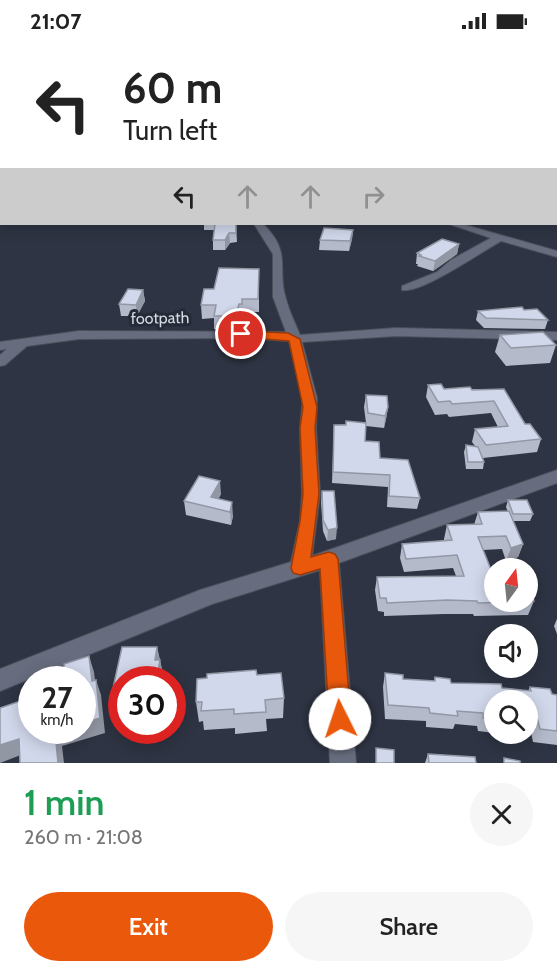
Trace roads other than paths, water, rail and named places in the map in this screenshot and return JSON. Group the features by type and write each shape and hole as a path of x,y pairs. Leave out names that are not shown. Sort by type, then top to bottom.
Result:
{"street":[{"path":"259,225 278,254 279,297 295,339 310,407 308,428 311,494 309,521 300,568"},
{"path":"458,225 557,254"},
{"path":"406,288 441,274 455,262 500,237"},
{"name":"footpath","path":"0,346 25,341 99,334 260,334 295,339 396,332 557,336"},
{"path":"0,362 25,341"},
{"path":"0,680 207,596 329,559 557,476"},
{"path":"329,559 343,763"}]}
